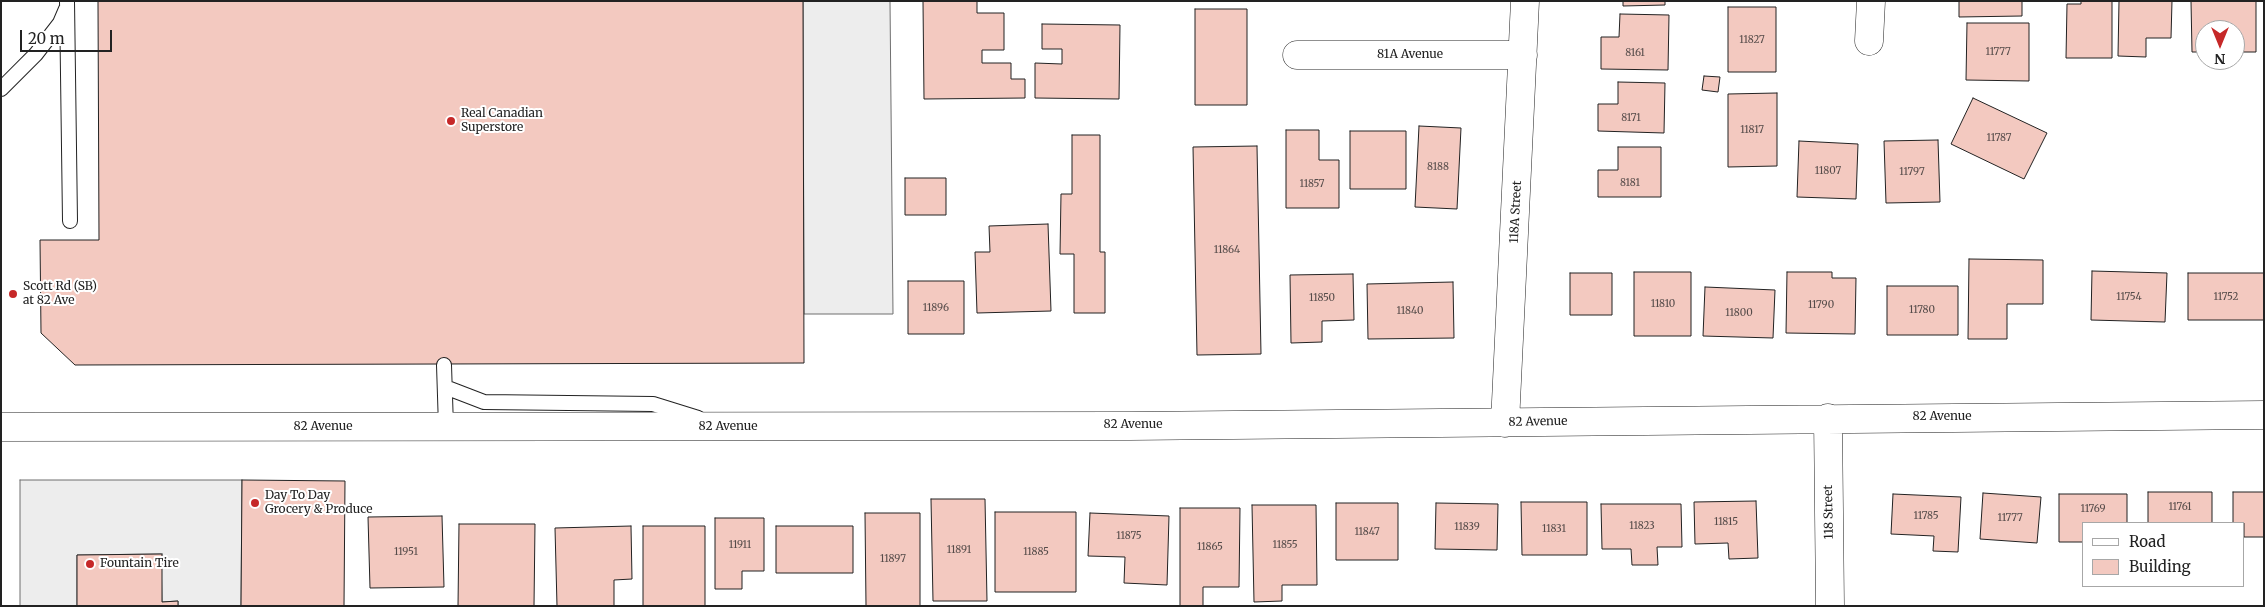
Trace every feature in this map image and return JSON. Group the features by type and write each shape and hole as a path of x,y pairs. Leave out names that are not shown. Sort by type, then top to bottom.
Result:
{"street":[{"name":"118A Street","path":"1505,422 1525,1"},
{"path":"1869,41 1871,1"},
{"name":"81A Avenue","path":"1297,55 1523,55"},
{"name":"82 Avenue","path":"1,427 730,428 2264,415"},
{"name":"118 Street","path":"1828,418 1830,606"}],"lane":[{"path":"1,90 36,54 60,23 67,3"},
{"path":"67,3 70,221"},
{"path":"444,365 446,427"},
{"path":"445,387 484,402 653,404 730,428"}],"shaded area":[{"path":"803,1 890,1 893,314 804,314"},
{"path":"20,480 242,480 241,606 178,606 178,601 162,602 161,554 77,555 77,606 20,606"}],"building":[{"name":"Real Canadian Superstore","path":"98,1 803,1 804,363 75,365 41,333 40,240 99,240"},
{"path":"923,1 977,1 977,13 1004,13 1004,50 982,50 982,63 1011,63 1011,79 1025,79 1025,98 924,99"},
{"path":"1623,1 1665,1 1665,5 1623,6"},
{"path":"1959,1 2022,1 2022,16 1959,17"},
{"path":"2081,1 2112,1 2112,58 2066,58 2067,4 2081,4"},
{"path":"2119,1 2172,1 2171,38 2146,38 2146,57 2118,56"},
{"path":"2191,1 2256,1 2256,52 2245,52 2245,20 2195,20 2195,52 2192,52"},
{"path":"1728,7 1776,7 1776,72 1728,72"},
{"path":"1195,9 1247,9 1247,105 1195,105"},
{"path":"1620,14 1669,15 1668,70 1601,69 1601,37 1619,37"},
{"path":"1967,23 2029,23 2029,81 1966,80"},
{"path":"1042,24 1120,25 1119,99 1035,98 1035,63 1062,64 1062,49 1042,49"},
{"path":"1704,76 1720,77 1718,92 1702,90"},
{"path":"1618,82 1665,83 1664,133 1598,131 1598,104 1618,104"},
{"path":"1777,93 1777,166 1728,167 1728,94"},
{"path":"1973,98 2047,133 2024,179 1951,144"},
{"path":"1419,126 1461,128 1457,209 1415,207"},
{"path":"1286,130 1319,130 1319,160 1339,160 1339,208 1286,208"},
{"path":"1350,131 1406,131 1406,189 1350,189"},
{"path":"1072,135 1100,135 1100,252 1105,252 1105,313 1074,313 1074,254 1060,254 1061,194 1072,194"},
{"path":"1938,140 1940,202 1886,203 1884,141"},
{"path":"1799,141 1858,144 1856,199 1797,197"},
{"path":"1257,146 1261,354 1197,355 1193,147"},
{"path":"1618,147 1661,147 1661,197 1598,197 1598,170 1618,170"},
{"path":"905,178 946,178 946,215 905,215"},
{"path":"1048,224 1051,311 977,313 975,252 990,252 989,226"},
{"path":"1969,259 2043,260 2043,304 2007,304 2007,339 1968,339"},
{"path":"2092,271 2167,273 2165,322 2091,320"},
{"path":"1634,272 1691,272 1691,336 1634,336"},
{"path":"1787,272 1832,272 1832,278 1856,278 1855,334 1786,333"},
{"path":"1570,273 1612,273 1612,315 1570,315"},
{"path":"2188,273 2264,273 2264,320 2188,320"},
{"path":"1353,274 1354,320 1322,321 1322,342 1291,343 1290,275"},
{"path":"908,281 964,281 964,334 908,334"},
{"path":"1453,282 1454,338 1368,339 1367,284"},
{"path":"1887,286 1958,286 1958,335 1887,335"},
{"path":"1705,287 1775,290 1773,338 1703,336"},
{"path":"242,480 345,481 344,606 241,606"},
{"path":"2148,492 2212,492 2212,522 2148,522"},
{"path":"2233,492 2264,492 2264,537 2245,537 2245,522 2233,522"},
{"path":"1983,493 2041,497 2037,543 1980,539"},
{"path":"1893,494 1961,497 1958,552 1933,551 1934,536 1891,534"},
{"path":"2059,494 2127,494 2127,522 2082,522 2082,542 2059,542"},
{"path":"931,499 985,499 987,601 933,601"},
{"path":"1756,501 1758,558 1729,559 1728,543 1695,544 1694,502"},
{"path":"1521,502 1587,502 1587,555 1522,555"},
{"path":"1336,503 1398,503 1398,560 1336,560"},
{"path":"1436,503 1498,504 1497,550 1435,549"},
{"path":"1601,504 1681,504 1682,547 1657,547 1658,565 1632,565 1631,549 1602,549"},
{"path":"1252,505 1316,505 1317,585 1282,585 1282,601 1254,602"},
{"path":"1180,508 1240,508 1239,587 1203,587 1203,606 1180,606"},
{"path":"995,512 1076,512 1076,592 995,592"},
{"path":"865,513 920,513 920,606 866,606"},
{"path":"1090,513 1169,516 1167,585 1124,583 1125,557 1088,556"},
{"path":"442,516 444,587 370,588 368,517"},
{"path":"715,518 764,518 764,571 742,571 742,589 715,589"},
{"path":"459,524 535,524 534,606 458,606"},
{"path":"631,526 632,579 614,580 614,606 557,606 555,528"},
{"path":"643,526 705,526 705,606 643,606"},
{"path":"776,526 853,526 853,573 776,573"},
{"path":"162,554 162,602 178,601 178,606 77,606 77,555"}],"place":[{"name":"Real Canadian Superstore","path":"451,121"},
{"name":"Scott Rd (SB) at 82 Ave","path":"13,294"},
{"name":"Day To Day Grocery & Produce","path":"255,503"},
{"name":"Fountain Tire","path":"90,564"}]}
